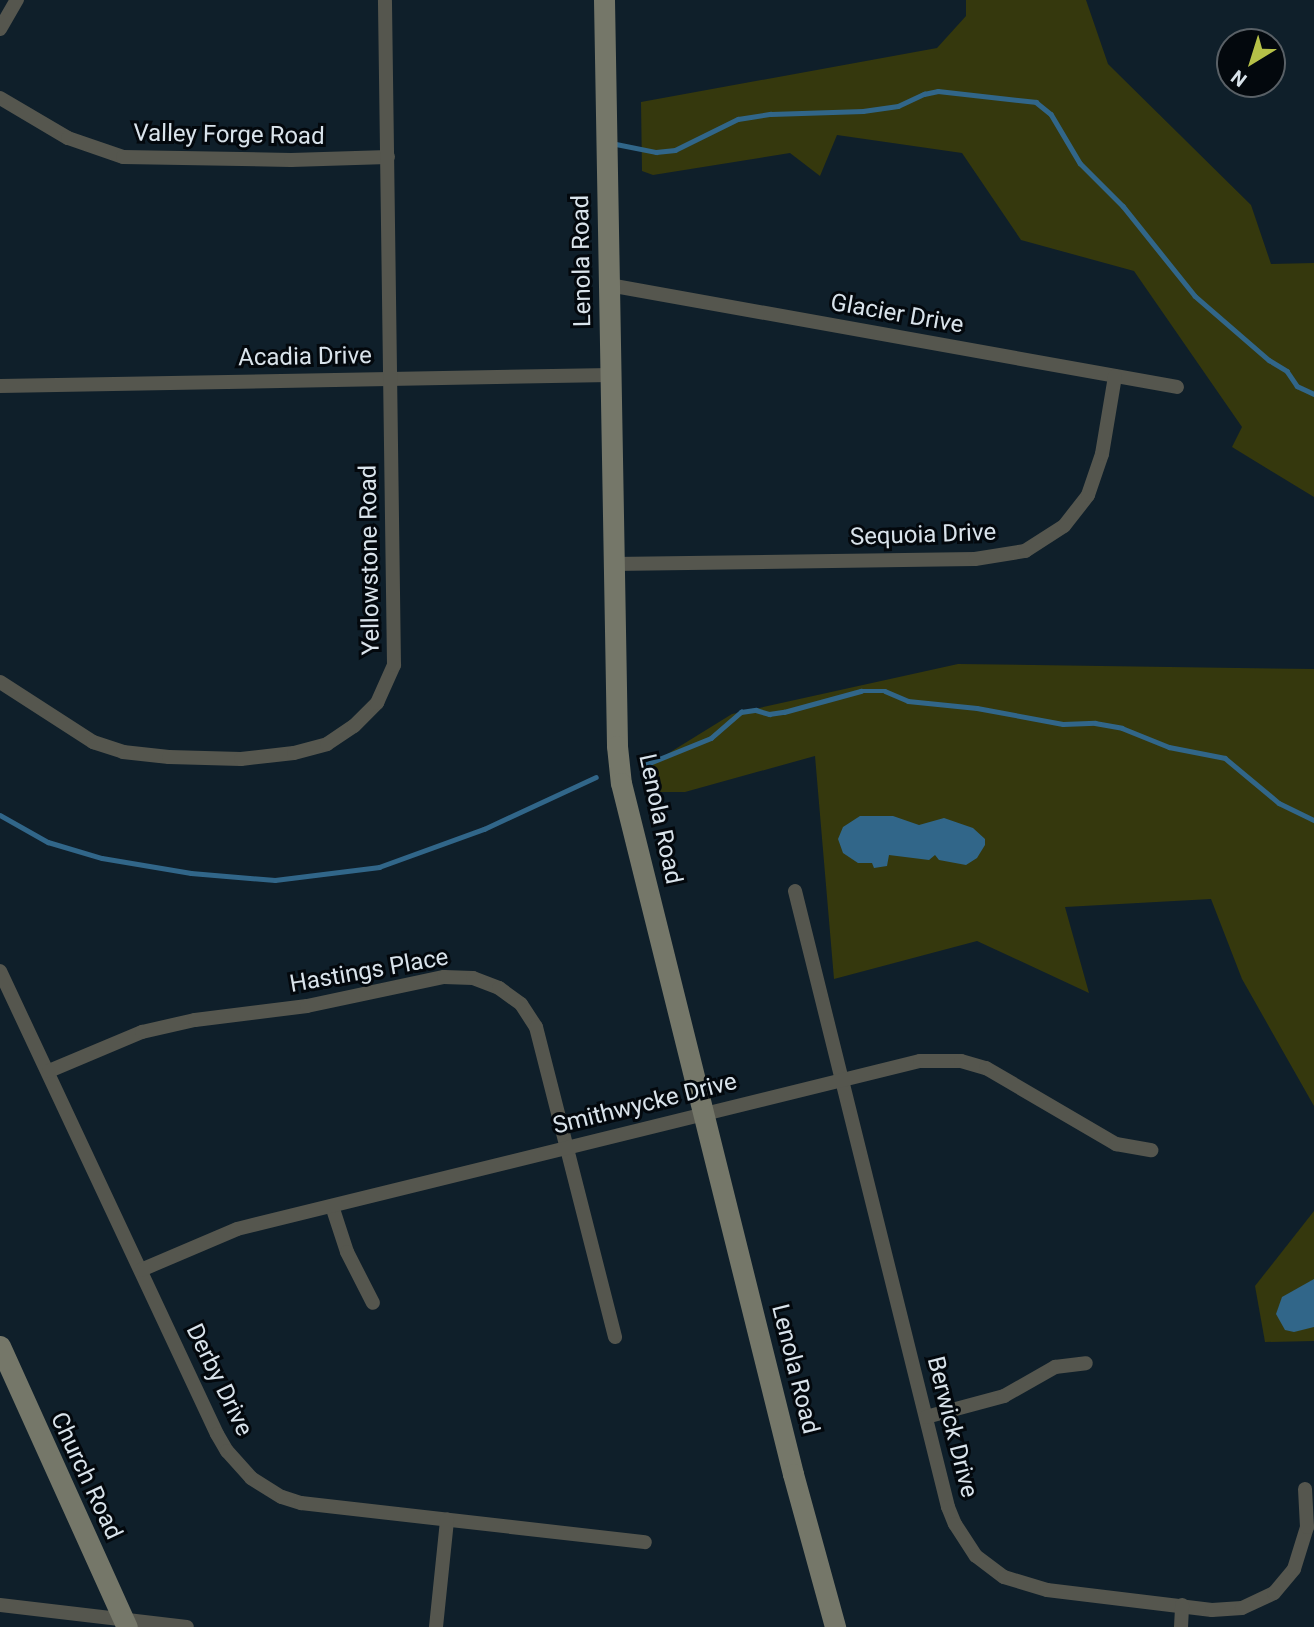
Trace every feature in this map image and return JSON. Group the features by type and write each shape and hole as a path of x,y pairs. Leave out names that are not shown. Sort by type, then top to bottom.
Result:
{"main road":[{"name":"Lenola Road","path":"604,0 617,746 621,783 793,1474 835,1627"},
{"name":"Church Road","path":"0,1346 126,1623"}],"street":[{"path":"0,29 18,0"},
{"name":"Yellowstone Road","path":"0,682 93,742 123,752 241,759 294,753 327,744 354,726 377,703 394,665 385,0"},
{"name":"Valley Forge Road","path":"0,98 68,138 122,157 291,160 387,157"},
{"name":"Glacier Drive","path":"609,285 1177,387"},
{"name":"Acadia Drive","path":"0,386 611,375"},
{"name":"Sequoia Drive","path":"614,564 975,559 1025,551 1064,526 1088,495 1102,454 1115,376"},
{"name":"Berwick Drive","path":"795,891 955,1524 976,1556 989,1567 1020,1584 1047,1590 1234,1610 1258,1602 1280,1588 1297,1562 1307,1527 1305,1489"},
{"name":"Derby Drive","path":"0,971 218,1434 227,1451 251,1478 282,1497 301,1503 645,1542"},
{"name":"Hastings Place","path":"49,1071 110,1044 159,1027 326,1003 444,977 473,978 499,988 530,1015 568,1147 615,1336"},
{"name":"Smithwycke Drive","path":"141,1270 237,1229 920,1061 947,1059 975,1064 998,1073 1116,1144 1151,1150"},
{"path":"332,1206 347,1252 373,1303"},
{"path":"926,1417 1004,1396 1055,1367 1086,1363"},
{"path":"436,1627 447,1520"},
{"path":"0,1605 126,1623 187,1627"},
{"path":"1181,1627 1182,1605"}],"green space":[{"path":"966,0 1086,0 1108,64 1251,205 1271,264 1314,263 1314,497 1232,447 1242,427 1134,271 1021,240 962,153 837,135 820,176 790,153 653,175 642,171 641,102 937,48 966,16"},
{"path":"958,664 1314,669 1314,1106 1242,979 1211,899 1065,907 1089,993 977,941 834,979 815,756 685,792 655,792 651,764 732,714"},
{"path":"1314,1211 1314,1341 1265,1342 1255,1286"}],"water":[{"path":"860,816 893,816 919,825 944,818 973,828 985,839 985,845 977,858 966,865 939,860 935,855 929,860 889,855 887,866 874,868 872,863 858,863 843,853 838,839 843,827"},
{"path":"1314,1279 1314,1327 1294,1332 1285,1330 1276,1314 1282,1297"}],"waterway":[{"path":"616,144 656,152 675,150 738,119 771,114 863,111 898,106 924,94 938,91 1036,102 1051,114 1080,163 1123,206 1195,296 1269,360 1287,371 1297,386 1314,394"},
{"path":"642,766 711,738 741,712 784,712 861,691 885,691 908,701 977,708 1063,724 1095,723 1122,728 1169,747 1225,758 1279,803 1314,820"},
{"path":"0,815 48,842 102,858 191,873 275,880 379,867 484,829 596,777"}]}
